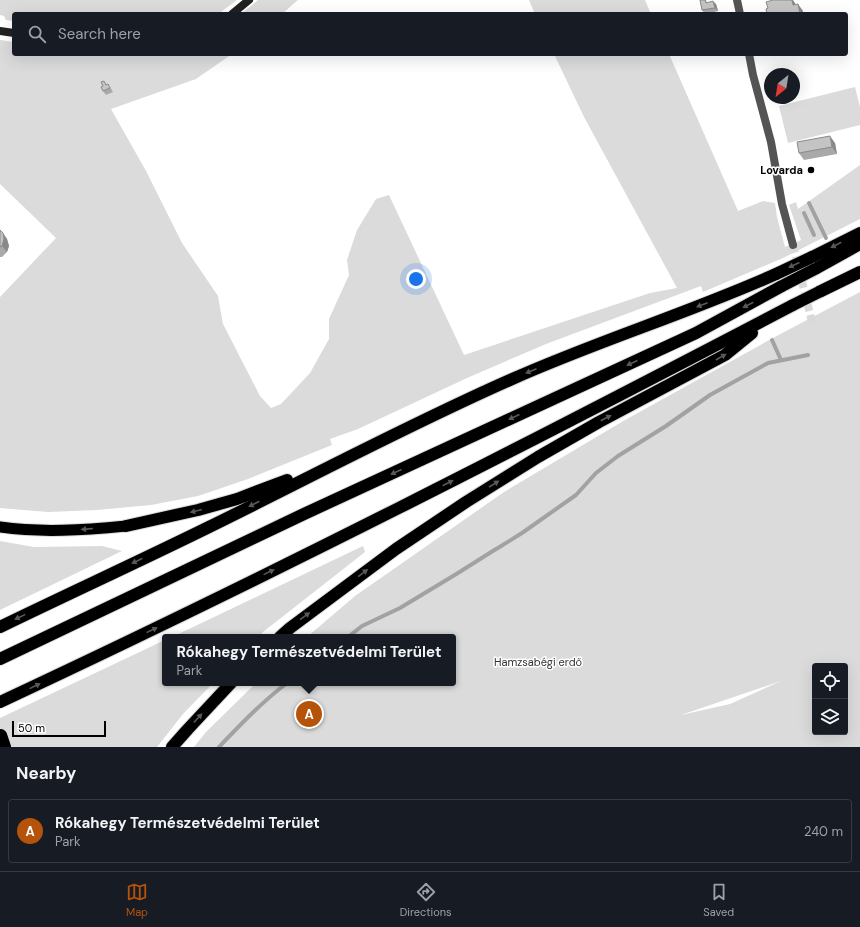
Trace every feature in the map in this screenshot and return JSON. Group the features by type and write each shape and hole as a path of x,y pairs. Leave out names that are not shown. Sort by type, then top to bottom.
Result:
{"highway":[{"path":"0,659 304,514 696,333 782,286 813,263 860,233"},
{"path":"0,627 208,527 402,430 518,376 743,289 776,274 813,263 860,244"},
{"path":"0,702 147,632 393,511 860,272"},
{"path":"283,634 396,549 466,502 545,453 606,418 725,355 771,317"},
{"path":"0,527 40,530 76,530 126,526 198,510 237,499 274,485 402,430"},
{"path":"172,747 228,686"},
{"path":"1,735 5,747"}],"main road":[{"path":"235,12 250,0"},
{"path":"0,31 12,33"}],"street":[{"path":"737,0 740,12"},
{"path":"750,56 771,142 782,204 793,246"}],"green space":[{"path":"0,0 237,0 221,12 12,12 12,21 6,20 4,16 0,15"},
{"path":"258,0 298,0 284,12 243,12"},
{"path":"529,0 645,0 650,12 534,12"},
{"path":"0,40 12,42 12,56 229,56 196,79 111,109 146,171 182,243 218,296 223,324 260,396 271,408 281,404 310,373 329,339 329,319 349,275 347,260 357,230 376,199 389,195 464,355 650,293 677,288 584,117 555,56 670,56 738,211 763,201 775,203 785,247 801,240 789,205 796,202 798,209 860,165 860,219 783,258 703,292 701,286 546,344 467,378 358,429 330,439 332,445 248,479 198,496 151,505 97,510 48,512 0,508 0,297 56,238 0,184"},
{"path":"855,87 860,107 860,125 788,143 779,106 787,104 800,104 800,101"},
{"name":"Hamzsabégi erdő","path":"860,292 860,747 194,747 206,732 253,686 456,686 456,634 311,634 355,596 504,492 625,420 771,339","holes":["781,681 730,704 681,715"]},
{"path":"0,541 34,547 102,546 122,551 0,610"},
{"path":"363,546 365,552 261,634 178,634"},
{"path":"162,641 162,686 210,686 183,714 157,747 0,747 0,718"}],"building":[{"path":"700,0 705,0 706,3 713,1 715,8 702,10"},
{"path":"773,0 792,0 793,5 798,4 800,12 767,12 766,9 768,8 766,2"},
{"path":"104,81 110,88 103,91 101,82"},
{"path":"830,136 832,147 799,153 797,142"},
{"path":"0,230 3,233 4,239 2,246 0,247"}],"waterway":[{"path":"809,203 826,238"},
{"path":"804,213 814,235"},
{"path":"772,340 781,360"},
{"path":"352,634 362,626 400,608 522,533 576,495 596,473 618,456 666,426 710,395 768,363 808,355"},
{"path":"219,747 260,706 283,686"}],"tunnel":[{"path":"793,245 813,326"}],"place":[{"name":"Lovarda","path":"811,170"},
{"name":"Rókahegy Természetvédelmi Terület","path":"309,714"}]}
